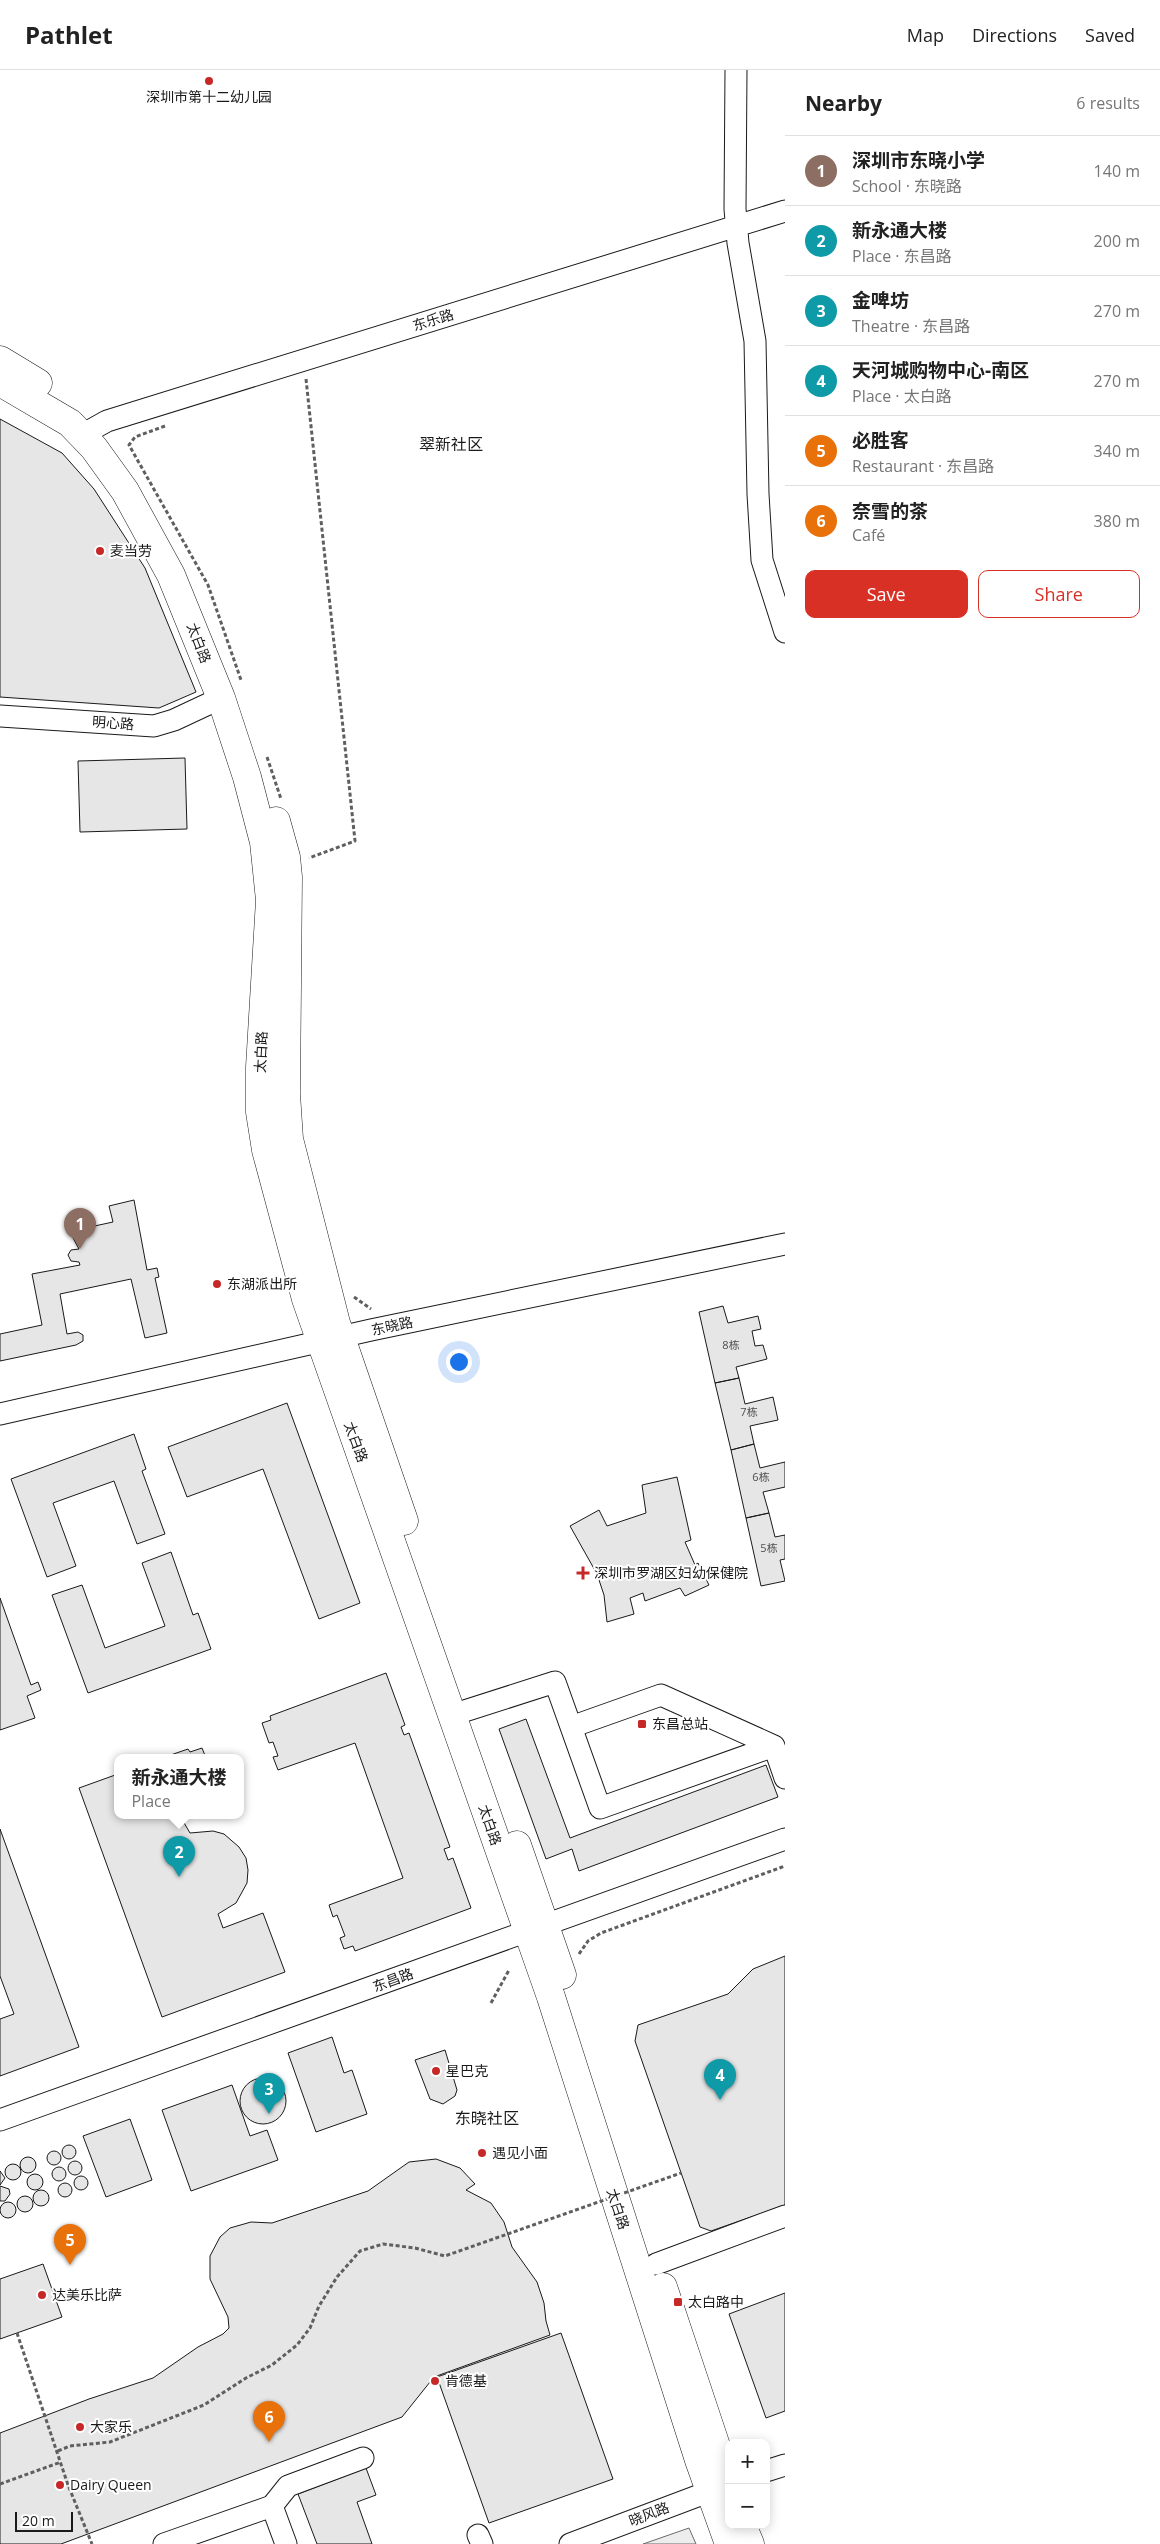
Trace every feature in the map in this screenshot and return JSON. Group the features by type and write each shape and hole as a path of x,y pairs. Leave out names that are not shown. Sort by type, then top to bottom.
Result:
{"main road":[{"name":"太白路","path":"0,360 83,411 90,430 171,574 232,692 266,855 270,900 260,1068 261,1126 266,1150 330,1340 656,2264 724,2486 729,2544"},
{"name":"太白路","path":"0,382 58,415 90,430 125,463 193,580 211,626 280,834 288,877 286,1122 330,1340"},
{"name":"太白路","path":"536,1928 551,1997 724,2486"},
{"path":"744,2529 750,2544"}],"street":[{"path":"736,70 735,209 738,243 755,341 758,494 762,560 785,632"},
{"name":"东乐路","path":"90,430 785,211"},
{"name":"明心路","path":"0,716 154,726 174,720 232,692"},
{"name":"东晓路","path":"0,1414 330,1340 785,1244"},
{"path":"461,1713 555,1682 600,1808 774,1746"},
{"path":"571,1727 661,1695 774,1746 785,1778"},
{"name":"东昌路","path":"0,2120 785,1839"},
{"path":"656,2264 785,2216"},
{"path":"164,2544 272,2506 288,2486 363,2458"},
{"path":"770,2470 785,2465"},
{"name":"晓风路","path":"570,2544 724,2486"},
{"path":"272,2506 286,2544"}],"path":[{"path":"297,380 306,377 355,841 299,861"},
{"path":"170,424 135,437 129,445 208,585 232,692"},
{"path":"264,749 283,804"},
{"path":"351,1294 362,1304"},
{"path":"579,1955 588,1940 601,1933 785,1866"},
{"path":"491,2003 508,1970"},
{"path":"58,2451 70,2446 110,2442 204,2404 246,2378 272,2365 296,2345 310,2328 319,2306 337,2277 360,2251 384,2244 414,2248 445,2256 681,2173"},
{"path":"17,2333 68,2485 92,2544"},
{"path":"0,2484 61,2462"}],"shaded area":[{"path":"689,2528 696,2544 643,2544"}],"building":[{"path":"0,419 62,453 94,489 145,568 196,692 159,708 0,697"},
{"path":"185,758 187,829 80,832 78,761"},
{"path":"134,1200 147,1270 157,1268 159,1277 155,1278 167,1333 145,1338 131,1279 60,1294 67,1334 78,1332 83,1335 83,1341 76,1345 0,1361 0,1334 42,1325 32,1274 80,1265 79,1262 71,1261 68,1255 71,1250 79,1249 72,1236 76,1230 113,1222 109,1206"},
{"path":"723,1306 728,1323 758,1316 761,1329 752,1331 755,1346 763,1345 767,1359 736,1367 739,1378 715,1383 699,1312"},
{"path":"739,1378 745,1404 773,1397 778,1420 750,1426 754,1444 731,1450 715,1383"},
{"path":"287,1403 360,1603 319,1619 263,1469 187,1497 168,1447"},
{"path":"134,1434 146,1469 142,1471 165,1534 137,1544 114,1481 53,1503 76,1566 47,1577 11,1479"},
{"path":"754,1444 760,1468 785,1462 785,1487 763,1492 769,1513 746,1518 731,1450"},
{"path":"677,1477 691,1540 685,1542 695,1565 698,1563 709,1585 685,1596 680,1588 645,1601 643,1593 630,1598 634,1614 607,1622 604,1595 597,1574 570,1526 599,1510 607,1526 646,1513 642,1485"},
{"path":"769,1513 775,1537 785,1535 785,1559 780,1560 785,1581 761,1586 746,1518"},
{"path":"171,1552 193,1615 198,1613 211,1649 88,1693 52,1595 82,1585 105,1648 165,1626 142,1563"},
{"path":"0,1598 31,1685 38,1682 41,1690 27,1696 35,1718 0,1730"},
{"path":"386,1673 405,1725 401,1727 404,1735 409,1733 450,1847 444,1849 448,1860 453,1858 471,1908 355,1951 353,1946 344,1949 340,1938 345,1936 337,1915 333,1917 329,1905 403,1878 355,1743 278,1770 273,1757 278,1756 273,1742 269,1743 262,1723 271,1720 270,1716"},
{"path":"526,1719 570,1838 766,1765 778,1797 579,1871 572,1849 546,1859 499,1729"},
{"path":"202,1748 204,1754 174,1754 188,1749 190,1752"},
{"path":"114,1775 114,1819 182,1819 190,1833 213,1831 224,1834 239,1847 246,1858 248,1870 247,1883 236,1903 218,1914 223,1928 263,1913 285,1972 162,2017 79,1788"},
{"path":"0,1829 79,2047 0,2076 0,2019 14,2014 0,1976"},
{"path":"785,1956 785,2205 711,2231 700,2227 635,2041 638,2025 728,1994 753,1969"},
{"path":"332,2037 344,2073 352,2070 367,2114 316,2132 288,2053"},
{"name":"星巴克","path":"445,2050 457,2090 455,2096 443,2104 430,2099 415,2060"},
{"path":"263,2078 276,2082 282,2088 286,2101 282,2114 276,2120 263,2124 250,2120 244,2114 240,2101 244,2088 250,2082"},
{"path":"232,2085 250,2136 267,2130 278,2160 191,2191 162,2110"},
{"path":"130,2119 152,2180 106,2197 83,2136"},
{"path":"66,2145 72,2145 76,2152 72,2159 66,2159 62,2155 62,2149"},
{"path":"51,2151 57,2151 61,2158 57,2165 51,2165 47,2161 47,2155"},
{"path":"28,2157 36,2165 28,2173 20,2165"},
{"path":"436,2159 460,2168 475,2184 466,2190 491,2203 504,2222 512,2247 537,2282 544,2303 550,2335 434,2377 402,2417 61,2544 0,2544 0,2433 89,2399 153,2378 198,2347 223,2334 229,2328 228,2317 210,2279 210,2256 220,2237 230,2228 251,2222 272,2223 368,2191 409,2162"},
{"path":"72,2161 78,2161 82,2168 78,2175 72,2175 68,2171 68,2165"},
{"path":"13,2164 21,2172 13,2180 5,2172"},
{"path":"56,2167 62,2167 66,2174 62,2181 56,2181 52,2177 52,2171"},
{"path":"0,2171 5,2178 0,2185"},
{"path":"35,2174 43,2182 35,2190 27,2182"},
{"path":"78,2176 84,2176 88,2183 84,2190 78,2190 74,2186 74,2180"},
{"path":"62,2183 68,2183 72,2190 68,2197 62,2197 58,2193 58,2187"},
{"path":"0,2186 9,2189 10,2194 5,2201 0,2201"},
{"path":"41,2190 49,2198 41,2206 33,2198"},
{"path":"25,2196 33,2204 25,2212 17,2204"},
{"path":"8,2202 16,2210 8,2218 0,2210"},
{"path":"43,2264 62,2317 0,2339 0,2279"},
{"path":"785,2293 785,2411 766,2418 729,2314"},
{"path":"561,2333 613,2479 489,2523 437,2377"},
{"path":"366,2468 376,2495 357,2502 372,2544 317,2544 298,2494"}],"place":[{"name":"深圳市第十二幼儿园","path":"209,81"},
{"name":"麦当劳","path":"100,551"},
{"name":"深圳市东晓小学","path":"80,1249"},
{"name":"东湖派出所","path":"217,1284"},
{"name":"深圳市罗湖区妇幼保健院","path":"583,1573"},
{"name":"东昌总站","path":"642,1724"},
{"name":"新永通大楼","path":"179,1877"},
{"name":"星巴克","path":"436,2071"},
{"name":"天河城购物中心-南区","path":"720,2100"},
{"name":"金啤坊","path":"269,2114"},
{"name":"遇见小面","path":"482,2153"},
{"name":"必胜客","path":"70,2265"},
{"name":"达美乐比萨","path":"42,2295"},
{"name":"太白路中","path":"678,2302"},
{"name":"肯德基","path":"435,2381"},
{"name":"大家乐","path":"80,2427"},
{"name":"奈雪的茶","path":"269,2442"},
{"name":"Dairy Queen","path":"60,2485"}],"district":[{"name":"翠新社区","path":"451,444"},
{"name":"东晓社区","path":"487,2118"}]}
